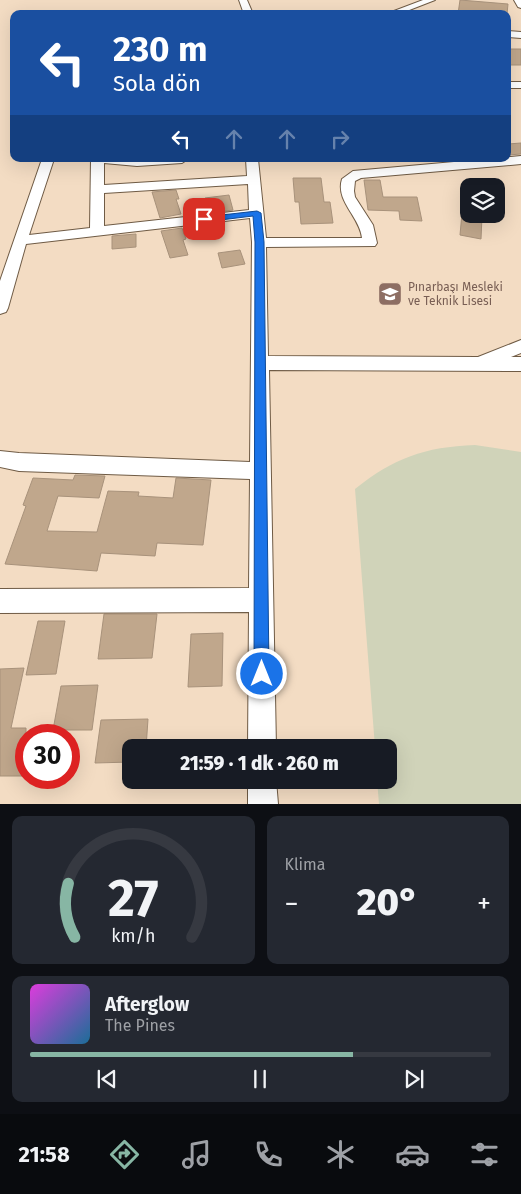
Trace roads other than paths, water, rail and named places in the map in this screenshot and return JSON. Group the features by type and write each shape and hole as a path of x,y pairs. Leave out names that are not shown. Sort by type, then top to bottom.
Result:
{"street":[{"path":"402,10 428,0"},
{"path":"518,0 521,5"},
{"path":"408,8 413,10"},
{"path":"0,308 20,240 47,162"},
{"path":"97,232 98,162"},
{"path":"252,162 259,242 262,739"},
{"path":"259,242 370,243 365,220 349,199 347,190 349,179 358,174 498,162"},
{"path":"97,189 253,180"},
{"path":"20,240 257,213"},
{"path":"480,363 521,346"},
{"path":"260,363 521,364"},
{"path":"0,459 19,462 260,472"},
{"path":"0,601 261,600"},
{"path":"262,789 263,804"}],"place":[{"name":"Pınarbaşı Mesleki ve Teknik Lisesi","path":"390,294"}]}
